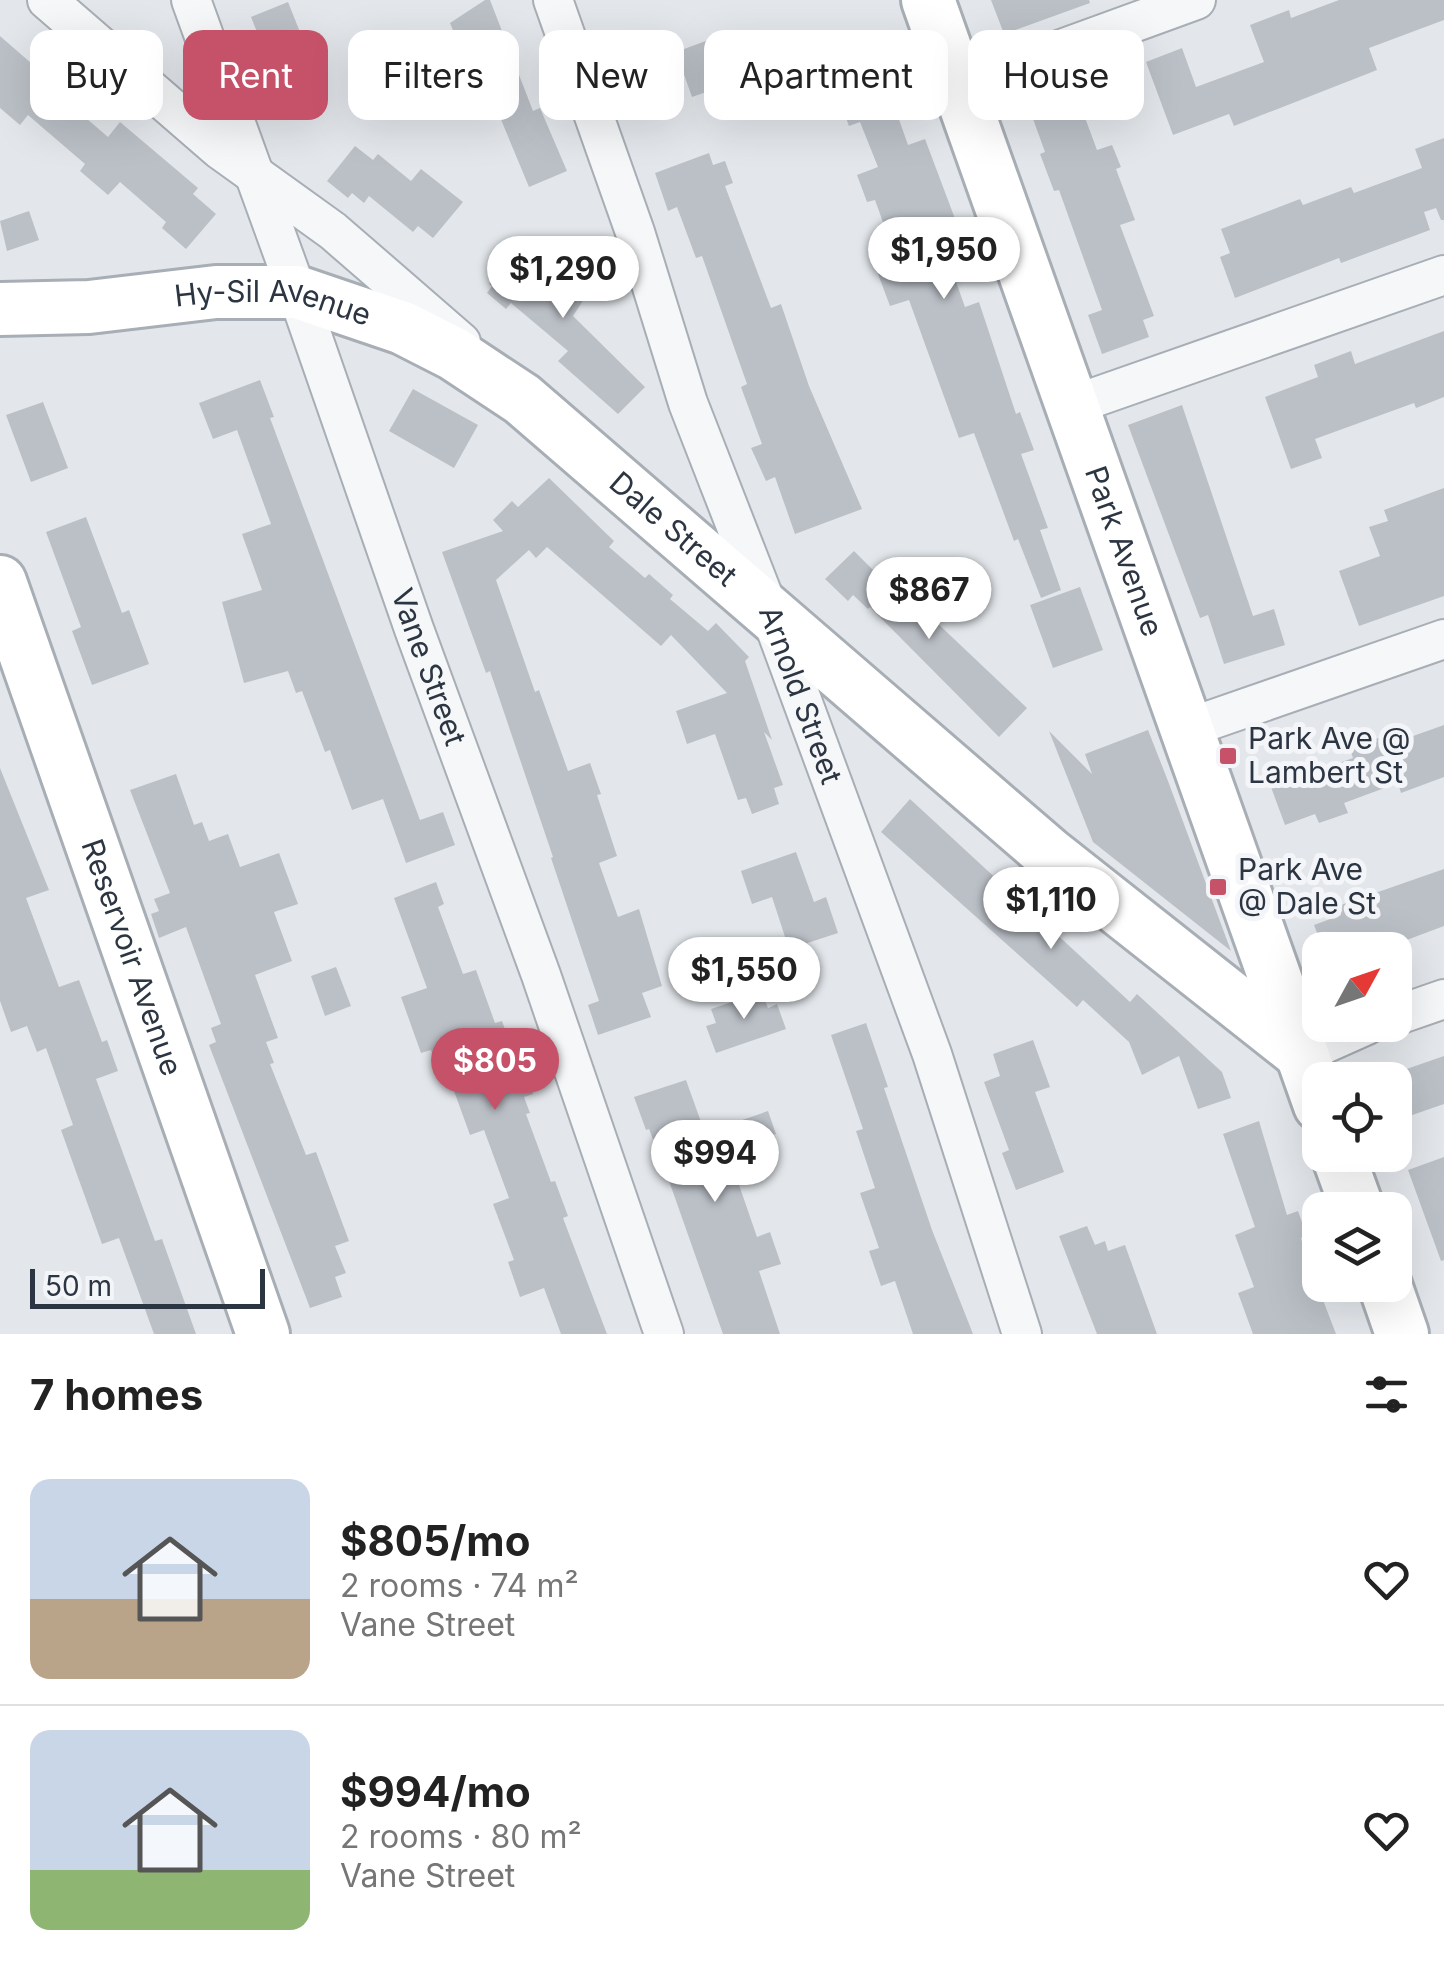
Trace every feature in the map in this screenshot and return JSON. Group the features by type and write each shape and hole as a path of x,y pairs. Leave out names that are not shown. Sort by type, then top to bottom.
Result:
{"street":[{"name":"Dale Street","path":"47,0 219,149 333,231 1049,854 1302,1054"},
{"name":"Vane Street","path":"191,0 298,292 407,611 541,975 664,1334"},
{"name":"Arnold Street","path":"554,0 635,232 688,403 932,1054 1022,1334"},
{"name":"Park Avenue","path":"928,0 1305,1062"},
{"path":"960,86 1196,0"},
{"path":"1072,405 1444,275"},
{"name":"Hy-Sil Avenue","path":"0,309 89,306 216,292 298,292 403,328 454,354 522,399"},
{"name":"Reservoir Avenue","path":"0,582 263,1334"},
{"path":"1188,728 1444,639"},
{"path":"1412,1010 1444,999"},
{"path":"1302,1054 1329,1042"},
{"path":"1391,1302 1402,1334"}],"building":[{"path":"490,0 502,30 453,30 450,23"},
{"path":"991,0 1090,3 1015,30 1002,30"},
{"path":"1339,0 1444,0 1444,20 1369,48 1377,70 1234,126 1229,114 1173,135 1146,62 1182,48 1196,87 1264,62 1250,25 1289,10 1291,18"},
{"path":"288,2 299,30 256,30 251,17"},
{"path":"0,36 30,62 30,117 20,125 0,108"},
{"path":"704,42 704,93 692,97 684,74 684,49"},
{"path":"519,75 533,111 539,108 539,120 545,120 567,171 529,187 501,120 519,120"},
{"path":"34,120 88,120 108,137 120,122 198,188 193,194 216,214 186,249 162,228 166,222 120,182 108,195 80,171 85,164"},
{"path":"847,120 899,120 908,145 925,139 960,232 941,240 965,307 979,302 1016,414 1020,412 1034,450 1021,454 1048,528 1040,530 1061,590 1041,598 1018,539 1014,541 974,433 959,438 909,300 890,306 878,274 899,267 875,200 867,202 857,175 878,167 860,122 849,126"},
{"path":"1033,120 1086,120 1097,150 1112,145 1121,167 1116,169 1135,220 1120,225 1154,316 1143,320 1149,337 1102,354 1088,315 1102,310 1059,190 1054,191 1040,154 1045,152"},
{"path":"1444,138 1444,220 1436,208 1424,212 1430,230 1341,263 1339,258 1235,298 1220,257 1230,253 1221,229 1300,199 1303,205 1351,187 1354,193 1422,168 1415,149"},
{"path":"355,146 373,160 378,154 411,181 421,169 463,202 433,238 418,226 413,232 369,196 364,203 352,193 348,198 327,181"},
{"path":"709,153 713,165 725,161 733,183 725,186 771,308 781,304 809,386 862,509 795,534 775,477 766,481 751,448 762,444 741,387 747,384 702,256 696,258 677,207 668,211 655,173"},
{"path":"29,211 39,240 7,251 0,221"},
{"path":"527,238 590,290 573,316 645,387 618,414 558,361 568,351 511,303 506,309 487,293 492,286 489,284"},
{"path":"1444,331 1444,397 1416,408 1414,403 1315,439 1322,458 1291,469 1265,397 1318,377 1314,365 1351,351 1355,364"},
{"path":"260,380 274,417 270,418 420,820 443,812 455,845 406,863 383,799 352,810 330,750 325,752 302,691 296,693 288,671 244,683 222,602 262,590 242,534 271,524 237,430 213,439 199,403"},
{"path":"413,389 478,425 454,468 389,431"},
{"path":"43,402 68,468 31,482 6,415"},
{"path":"1182,405 1253,616 1274,609 1285,645 1224,664 1208,615 1200,618 1128,425"},
{"path":"549,478 614,541 609,547 645,578 649,574 673,595 670,599 708,631 716,623 749,657 745,661 783,785 774,788 779,804 752,814 746,798 738,800 715,734 687,744 676,711 727,693 671,635 661,646 547,547 536,558 529,550 496,580 535,692 539,690 568,771 590,763 617,856 599,863 618,917 639,909 662,986 642,993 651,1017 598,1035 588,1005 599,1001 553,857 490,671 486,673 442,552 503,531 493,520 512,501 518,507"},
{"path":"1444,488 1444,596 1359,626 1339,571 1380,556 1369,527 1388,521 1384,510"},
{"path":"86,517 122,613 129,610 149,664 92,685 72,631 81,627 46,532"},
{"path":"854,551 874,571 878,567 1027,708 999,737 870,607 853,595 848,601 825,579"},
{"path":"1080,587 1103,650 1053,668 1030,605"},
{"path":"1444,725 1444,777 1401,793 1398,783 1344,803 1348,813 1319,823 1315,814 1285,825 1268,779 1299,767 1303,776 1353,758 1350,749 1381,737 1385,746"},
{"path":"1148,730 1231,951 1093,842 1049,731 1092,774 1085,754"},
{"path":"0,768 49,890 26,898 59,987 79,980 102,1042 107,1040 118,1071 96,1079 155,1241 162,1239 196,1334 154,1334 119,1238 102,1244 61,1130 73,1125 46,1048 37,1052 27,1026 11,1032 0,1001"},
{"path":"176,774 194,825 202,822 209,841 228,834 240,867 279,853 298,904 274,912 292,961 255,975 278,1038 266,1042 274,1063 270,1064 306,1155 316,1152 349,1241 335,1246 346,1273 335,1277 342,1297 310,1308 209,1045 216,1042 211,1028 221,1024 186,927 159,938 151,914 159,911 154,899 170,893 130,790"},
{"path":"910,799 1130,1002 1137,994 1222,1072 1231,1098 1198,1109 1179,1056 1142,1075 1129,1042 1083,1000 1077,1007 881,832"},
{"path":"796,852 814,902 826,897 838,933 789,949 772,897 752,904 741,871"},
{"path":"1444,869 1444,926 1412,938 1412,932 1317,932 1314,925 1341,915 1338,906"},
{"path":"436,882 444,904 438,907 463,974 476,970 495,1023 502,1021 520,1071 524,1070 533,1094 524,1097 530,1113 526,1114 568,1216 563,1218 607,1334 561,1334 544,1288 520,1297 508,1262 514,1260 493,1204 509,1198 484,1130 470,1135 450,1080 443,1083 431,1050 421,1053 401,997 427,988 394,898"},
{"path":"336,967 351,1006 325,1016 311,976"},
{"path":"762,992 768,1008 777,1004 786,1029 716,1053 706,1026 716,1023 711,1009"},
{"path":"866,1023 932,1230 973,1334 913,1334 895,1281 881,1286 869,1251 879,1248 860,1193 875,1188 856,1131 863,1129 831,1035"},
{"path":"1033,1040 1050,1087 1035,1092 1064,1172 1016,1190 1002,1153 1009,1150 984,1082 1000,1076 993,1054"},
{"path":"1444,1056 1444,1104 1412,1115 1412,1067"},
{"path":"686,1080 705,1133 768,1111 776,1134 727,1150 757,1237 770,1232 781,1264 759,1271 780,1334 723,1334 668,1178 649,1129 646,1130 634,1097"},
{"path":"1259,1121 1287,1215 1298,1211 1302,1222 1302,1302 1324,1302 1336,1334 1253,1334 1238,1293 1254,1287 1235,1235 1255,1227 1223,1134"},
{"path":"1444,1157 1441,1261 1409,1172"},
{"path":"1087,1226 1095,1245 1105,1241 1108,1251 1125,1245 1157,1334 1097,1334 1059,1236"}],"place":[{"name":"Park Ave @ Lambert St","path":"1228,756"},
{"name":"Park Ave @ Dale St","path":"1218,887"}]}
